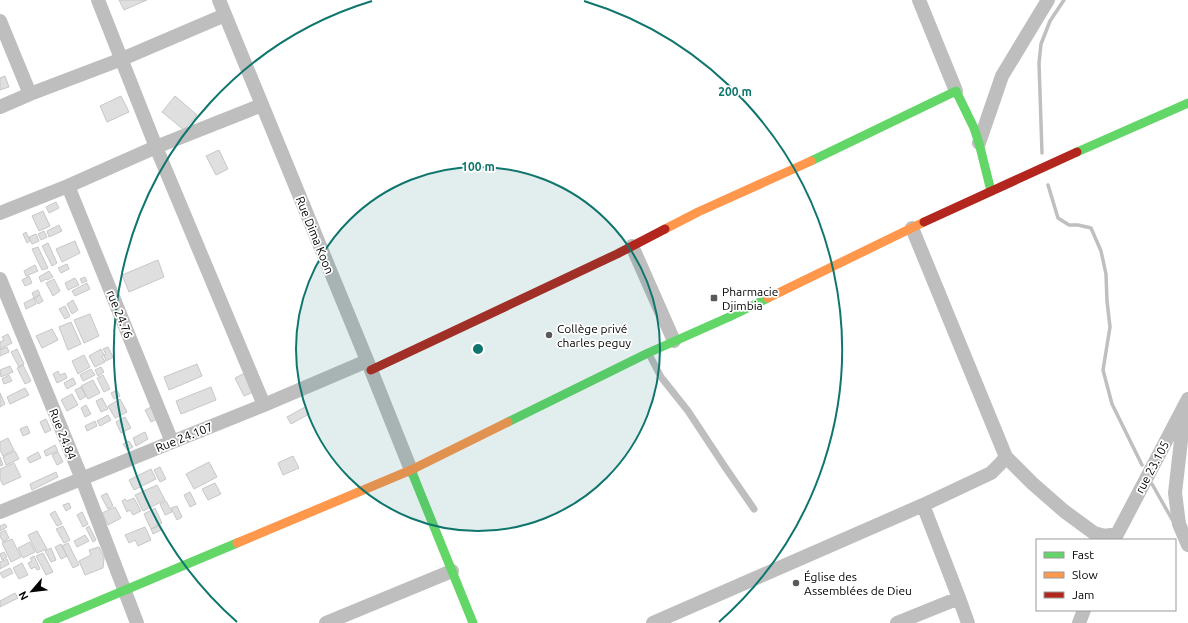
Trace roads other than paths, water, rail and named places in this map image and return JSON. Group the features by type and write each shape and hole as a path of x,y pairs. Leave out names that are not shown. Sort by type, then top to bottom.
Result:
{"street":[{"path":"98,0 156,147 264,405"},
{"name":"Rue Dima Koon","path":"219,0 411,470"},
{"path":"919,0 956,91 974,128 991,191"},
{"path":"979,143 1002,76 1048,0"},
{"path":"0,107 122,59 225,15"},
{"path":"0,21 30,94"},
{"path":"369,365 596,264 698,212 956,91"},
{"path":"47,623 411,470 592,380 674,341 730,317 912,228 1045,166 1188,103"},
{"path":"0,213 68,186 156,147 262,105"},
{"name":"rue 24.76","path":"68,186 172,442"},
{"path":"912,228 1006,457 1032,483 1064,511 1094,533 1116,537"},
{"path":"632,246 674,341"},
{"name":"Rue 24.84","path":"0,279 82,479 137,623"},
{"name":"Rue 24.107","path":"0,512 264,405 369,365"},
{"path":"1186,403 1175,493 1179,524 1188,545"},
{"name":"rue 23.105","path":"1116,537 1186,403"},
{"path":"653,623 923,505 991,473 1006,457"},
{"path":"411,470 473,623"},
{"path":"923,505 968,623"},
{"path":"326,623 348,619 452,571"},
{"path":"897,623 959,598"},
{"path":"1079,623 1084,611"}],"lane":[{"path":"648,353 661,377 688,411 754,509"}],"waterway":[{"path":"1042,153 1039,63 1041,44 1050,21 1064,0"},
{"path":"1048,185 1058,218 1069,225 1078,225 1091,228 1101,251 1106,274 1110,327 1103,370 1112,404 1142,465"},
{"path":"1152,484 1173,521"}],"place":[{"name":"Pharmacie Djimbia","path":"714,298"},
{"name":"Collège privé charles peguy","path":"549,335"},
{"name":"Église des Assemblées de Dieu","path":"796,583"}]}
